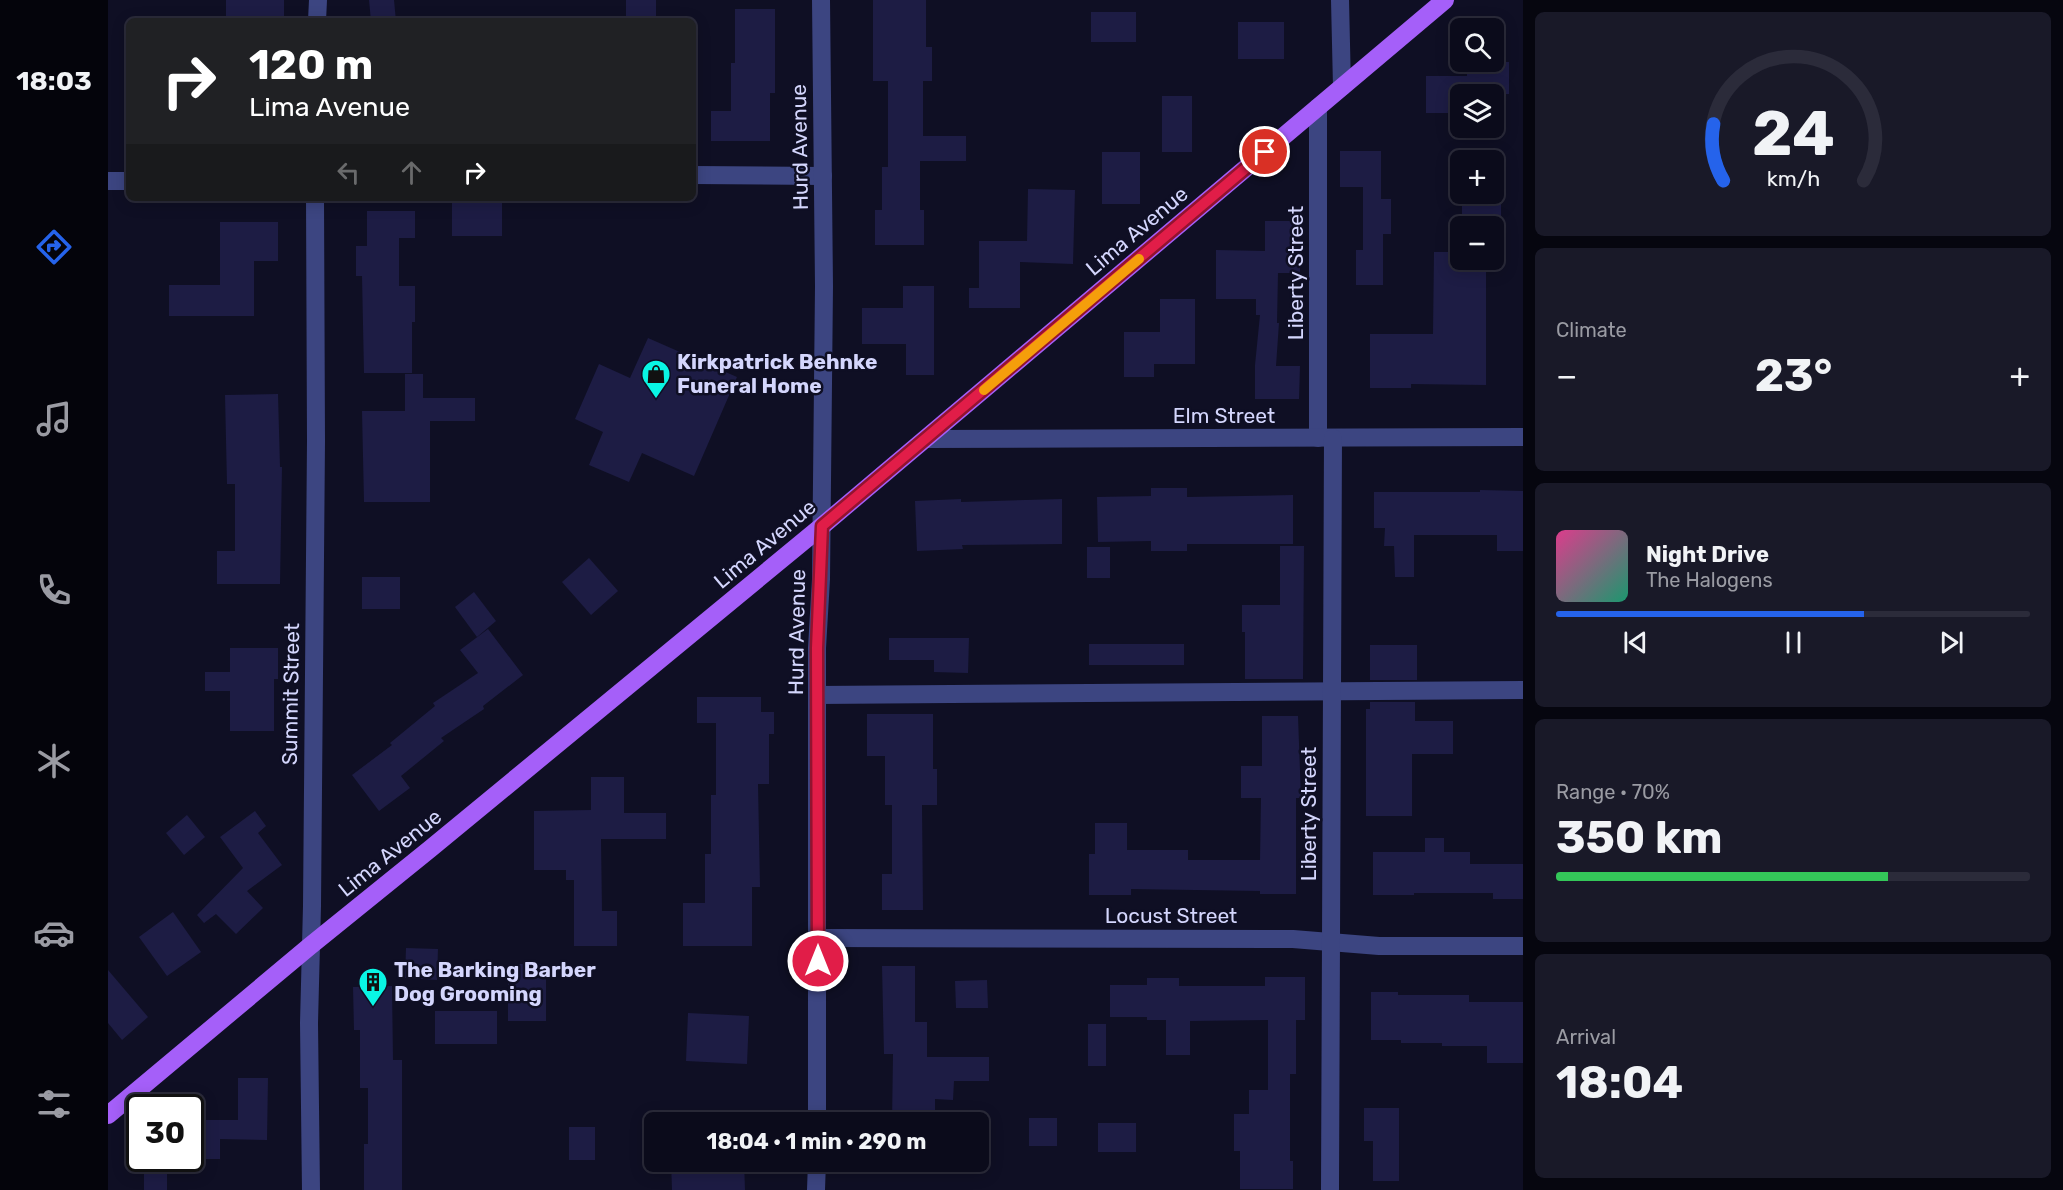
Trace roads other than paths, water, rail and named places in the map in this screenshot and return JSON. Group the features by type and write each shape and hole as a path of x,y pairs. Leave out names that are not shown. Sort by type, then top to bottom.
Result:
{"main road":[{"name":"Lima Avenue","path":"108,1115 310,946 822,526 1445,0"}],"street":[{"path":"317,18 318,0"},
{"name":"Hurd Avenue","path":"817,1112 817,695 822,526 824,286 821,0"},
{"path":"1340,0 1342,87"},
{"name":"Liberty Street","path":"1318,107 1333,692 1330,1190"},
{"path":"696,176 823,176"},
{"path":"108,181 126,181"},
{"name":"Summit Street","path":"310,1190 310,946 316,441 315,201"},
{"name":"Elm Street","path":"926,439 1523,437"},
{"path":"817,695 1523,690"},
{"name":"Locust Street","path":"818,938 1293,939 1379,946 1523,946"},
{"path":"816,1190 817,1172"}],"place":[{"name":"Kirkpatrick Behnke Funeral Home","path":"656,400"},
{"name":"The Barking Barber Dog Grooming","path":"373,1008"}]}
